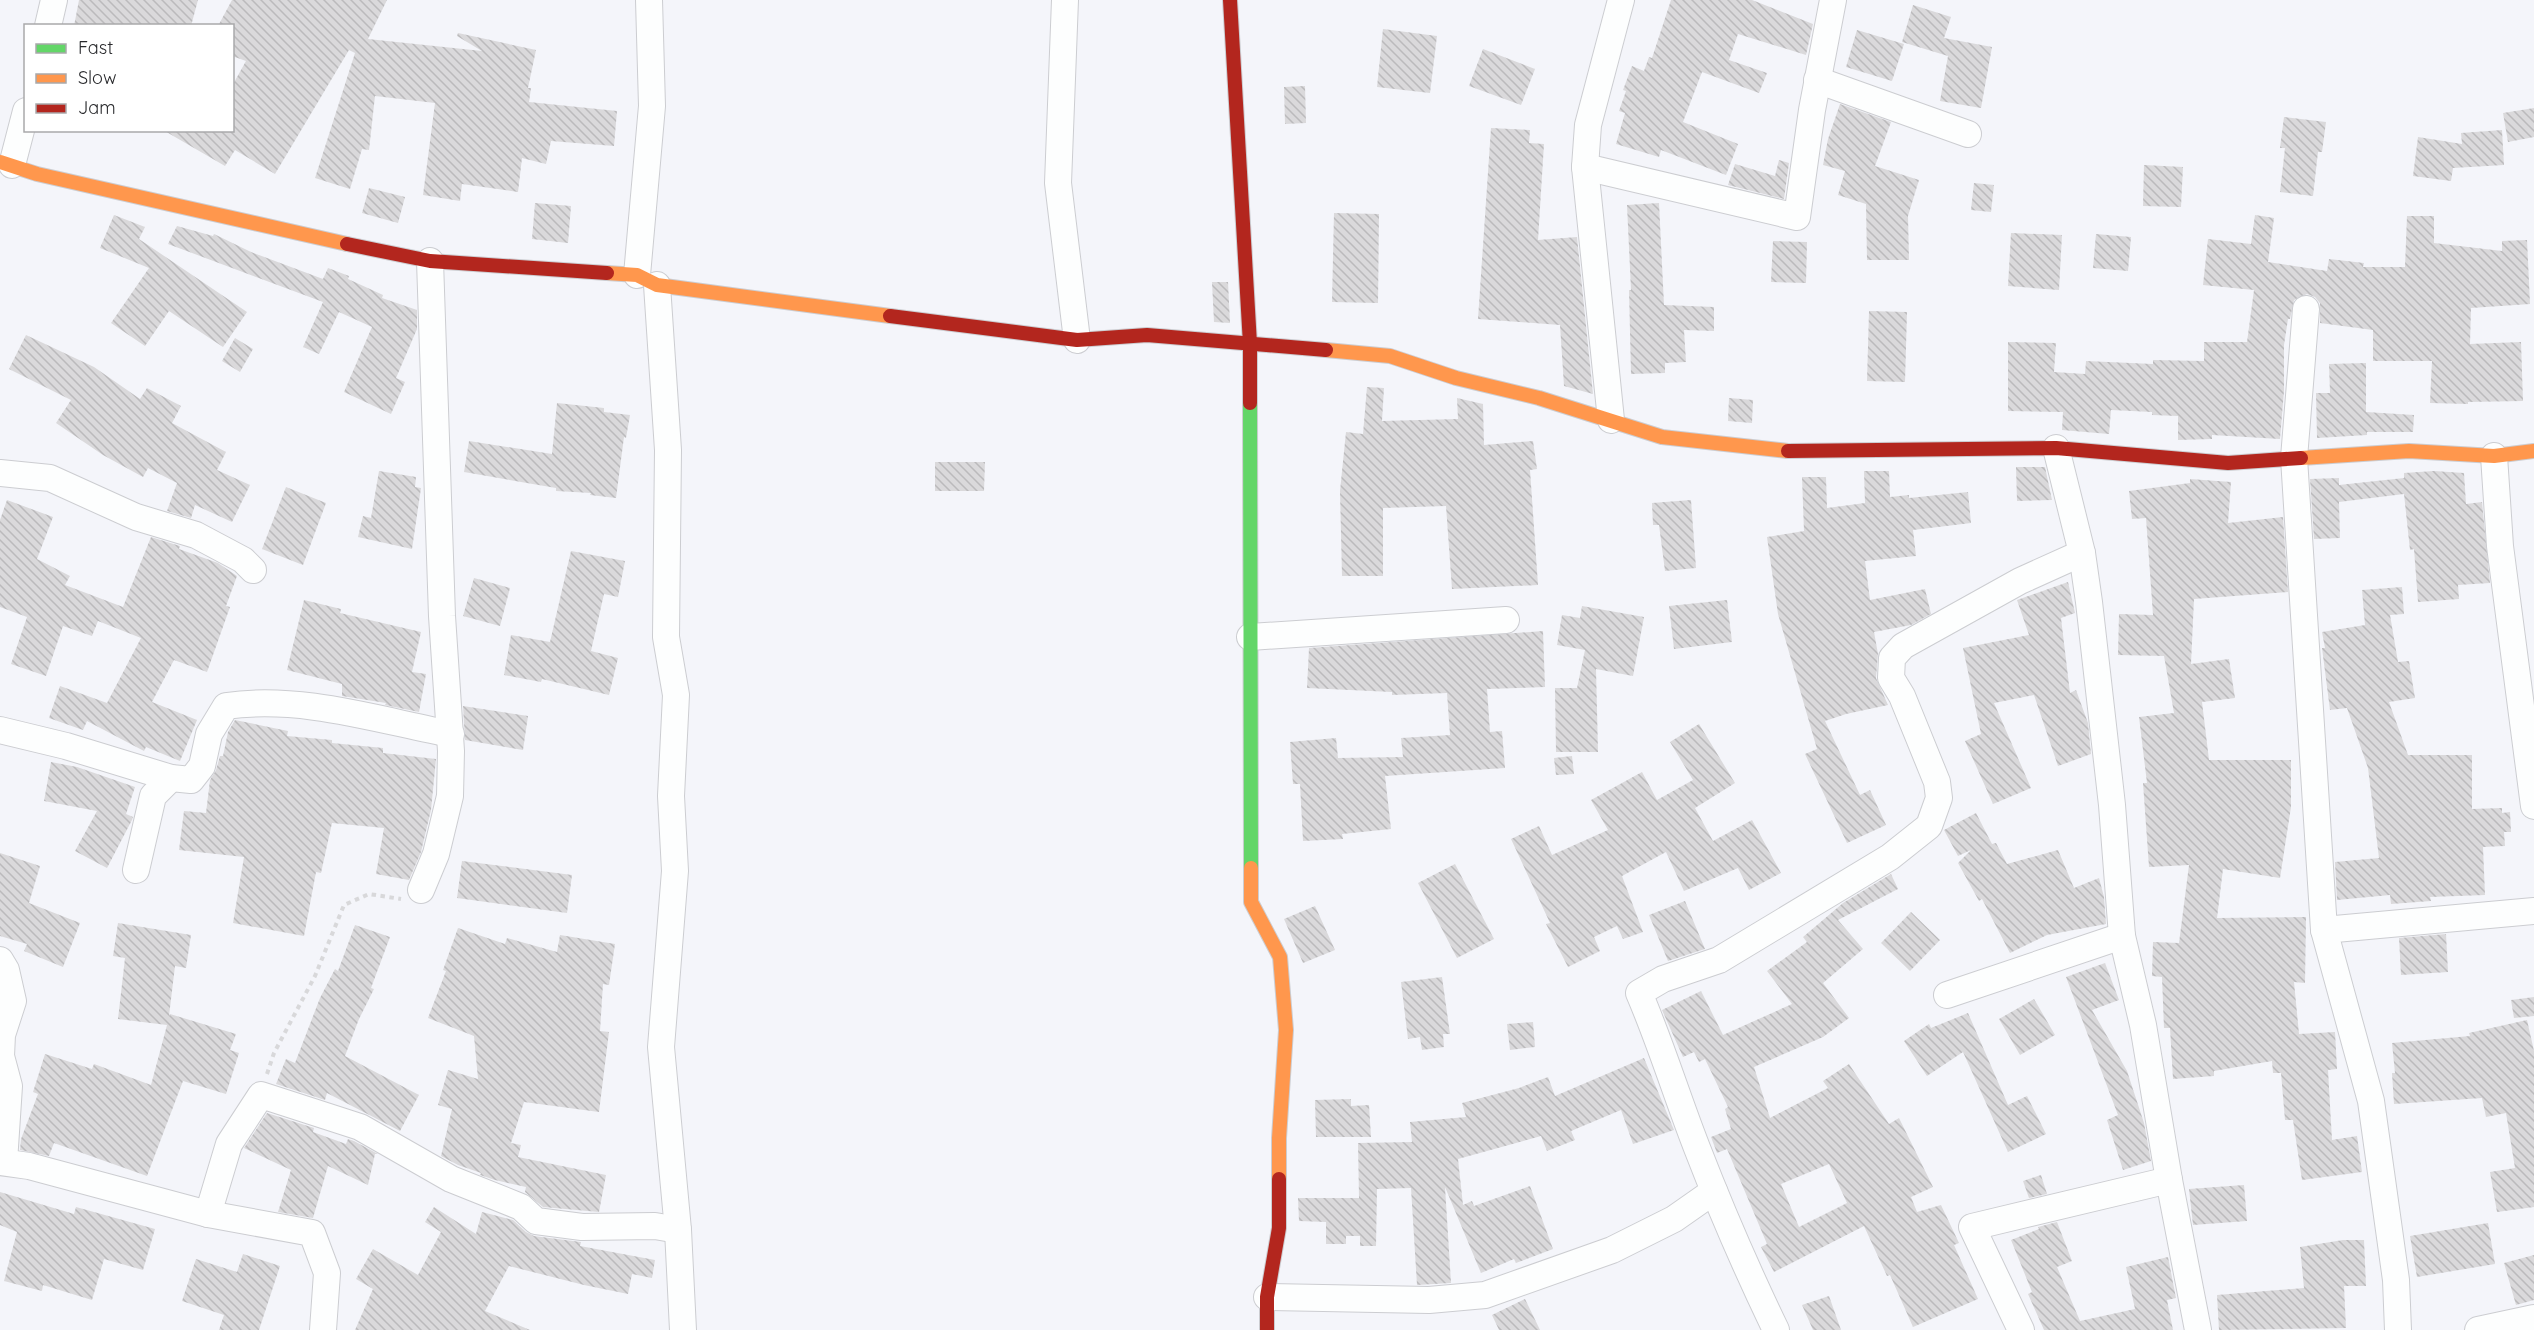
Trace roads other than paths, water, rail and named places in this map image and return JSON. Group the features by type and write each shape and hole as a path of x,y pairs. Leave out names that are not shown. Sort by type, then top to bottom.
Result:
{"street":[{"path":"48,24 54,0"},
{"path":"649,0 652,106 647,280 668,450 666,637 676,695 671,796 675,871 661,1047 678,1230 683,1330"},
{"path":"1065,0 1058,183 1077,340"},
{"path":"1230,0 1250,344 1251,902 1280,957 1286,1030 1279,1138 1279,1228 1267,1297 1267,1330"},
{"path":"1611,420 1586,167 1588,125 1621,0"},
{"path":"1586,167 1797,217 1817,80 1833,0"},
{"path":"1817,80 1968,134"},
{"path":"24,116 6,163 37,174 231,219 430,261 647,280 1077,340 1147,335 1390,356 1456,378 1539,398 1662,437 1792,452 2056,448 2228,462 2409,451 2494,456 2534,451"},
{"path":"421,890 436,854 450,796 451,735 442,616 430,261"},
{"path":"2306,309 2294,458 2324,930 2370,1101 2396,1280 2397,1330"},
{"path":"2056,448 2082,553 2112,805 2122,936 2144,1025 2169,1180 2198,1330"},
{"path":"2494,456 2500,546 2534,806"},
{"path":"0,473 50,478 136,517 196,535 243,560 252,570"},
{"path":"1776,1330 1744,1263 1714,1191 1664,1059 1656,1031 1639,993 1663,979 1719,960 1890,856 1929,826 1939,798 1936,782 1902,696 1891,678 1892,658 1903,646 2020,581 2082,553"},
{"path":"1250,637 1506,620"},
{"path":"0,730 66,746 171,778 191,780 202,766 209,734 226,706 245,703 298,704 451,735"},
{"path":"136,870 153,796 171,778"},
{"path":"2324,930 2534,911"},
{"path":"1947,995 2122,936"},
{"path":"0,960 6,970 13,1001 2,1035 1,1056 9,1086 2,1162 29,1166 208,1214 312,1233 327,1274 324,1330"},
{"path":"208,1214 229,1144 261,1095 360,1127 451,1179 521,1208 536,1221 582,1227 656,1226 678,1230"},
{"path":"2021,1330 1972,1227 2169,1180"},
{"path":"1267,1297 1429,1300 1485,1295 1612,1250 1674,1219 1714,1191"},
{"path":"2478,1330 2534,1318"}]}
